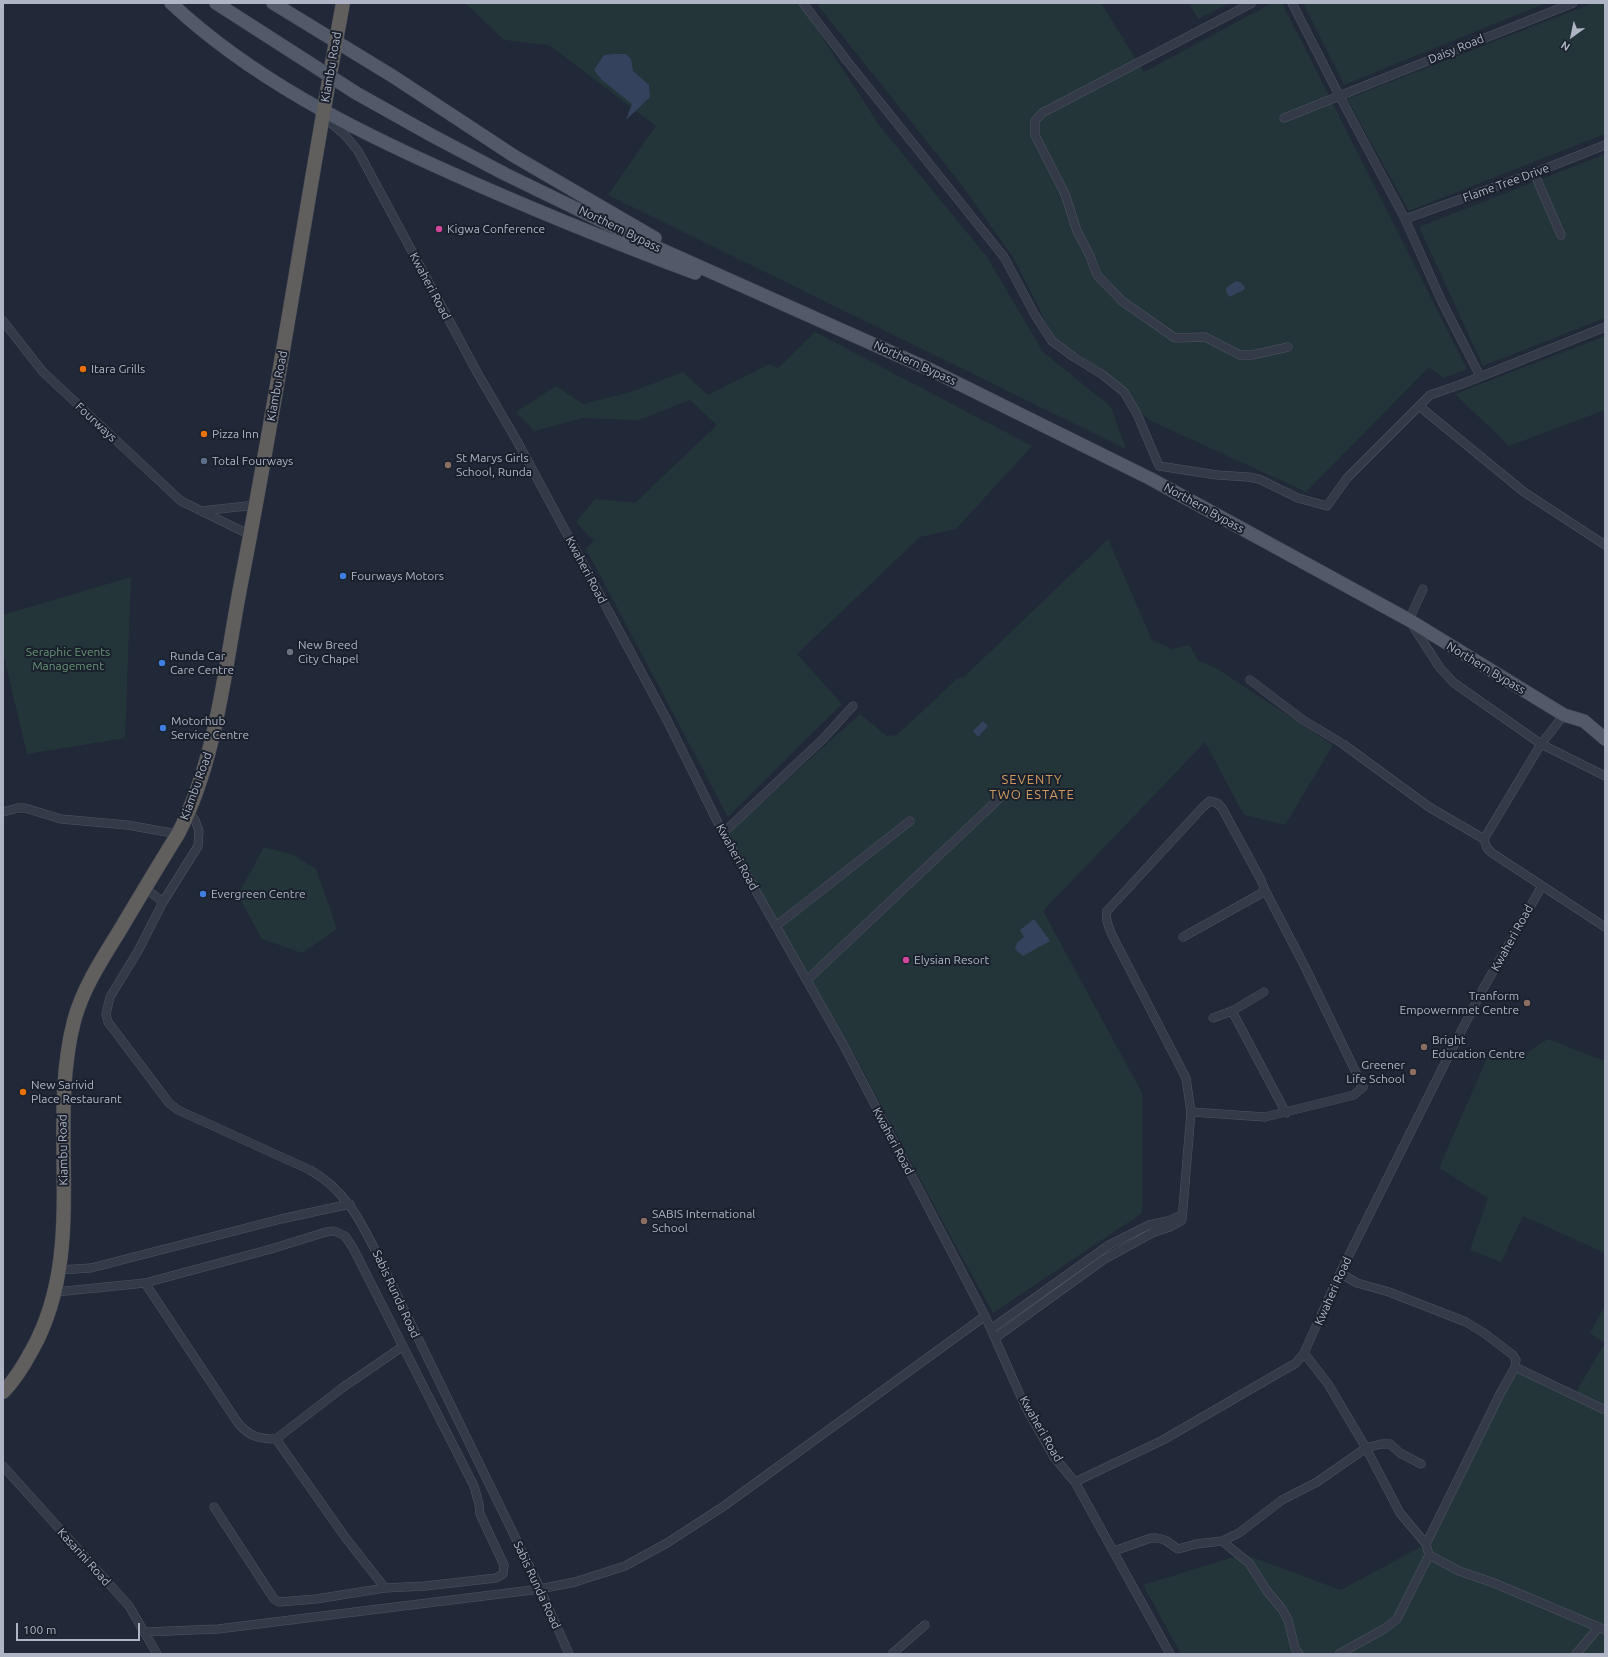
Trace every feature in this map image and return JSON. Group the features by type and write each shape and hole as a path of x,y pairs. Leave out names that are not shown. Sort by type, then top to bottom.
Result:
{"highway":[{"name":"Kiambu Road","path":"3,1392 22,1370 38,1339 56,1292 60,1270 64,1218 63,1085 71,1036 80,1002 92,976 178,834 189,813 208,759 256,505 343,3"}],"main road":[{"path":"171,3 238,57 323,113 410,155 499,195 711,280 767,296"},
{"name":"Northern Bypass","path":"216,3 356,93 505,174 694,264 931,370 1151,479 1409,620 1564,715 1584,721 1605,739"},
{"path":"273,3 394,77 484,137 652,237 694,264"}],"street":[{"path":"803,3 846,61 1004,256 1035,315 1052,341 1103,375 1124,392 1137,414 1160,466"},
{"path":"1252,3 1042,114 1035,121 1035,135 1065,194 1077,231 1090,256 1097,275 1122,301 1175,338 1205,337 1240,356 1252,355 1288,347"},
{"path":"1292,3 1405,219 1442,302 1480,376"},
{"name":"Daisy Road","path":"1284,118 1573,3"},
{"name":"Kwaheri Road","path":"323,113 345,135 358,151 478,374 517,441 667,720 723,833 808,980 843,1044 985,1316 1025,1406 1054,1457 1075,1482 1163,1440 1296,1363 1304,1353 1340,1273 1462,1030 1542,886"},
{"name":"Flame Tree Drive","path":"1405,219 1534,173 1605,145"},
{"path":"1534,173 1561,235"},
{"name":"Fourways","path":"3,321 43,372 181,501 250,535"},
{"path":"1160,466 1217,475 1259,479 1298,498 1327,506 1347,478 1430,395 1605,327"},
{"path":"1419,406 1524,492 1605,545"},
{"path":"1151,479 1160,466"},
{"path":"200,511 256,505"},
{"path":"1422,589 1409,620 1440,668 1454,683 1541,744 1605,776"},
{"path":"1250,680 1303,720 1343,744 1429,807 1484,839 1487,848 1492,853 1605,927"},
{"path":"723,833 823,739 853,706"},
{"path":"1484,839 1541,744 1564,715"},
{"path":"808,980 1004,794"},
{"path":"995,1338 1114,1253 1182,1220 1185,1166 1191,1112 1186,1078 1113,937 1106,918 1107,911 1210,801 1217,803 1222,808 1262,880 1264,888 1363,1087 1354,1095 1286,1113 1256,1118 1191,1112"},
{"path":"3,812 18,808 25,808 60,819 127,825 178,834"},
{"name":"Sabis Runda Road","path":"189,813 195,820 199,831 200,837 198,846 163,902 138,951 110,997 106,1014 108,1022 169,1103 178,1110 310,1170 329,1182 350,1204 359,1217 540,1589 569,1654"},
{"path":"776,926 910,821"},
{"path":"145,888 163,902"},
{"path":"1183,937 1262,893 1264,888"},
{"path":"1213,1018 1232,1011 1264,992"},
{"path":"1232,1011 1286,1113"},
{"path":"60,1270 91,1268 350,1204"},
{"path":"991,1329 1109,1245 1149,1225 1168,1221 1183,1214"},
{"path":"56,1292 145,1283 271,1249 326,1232 334,1231 345,1236 353,1248 474,1486 480,1514 504,1570 501,1577 496,1578 425,1586 385,1588 316,1599 276,1601 214,1507"},
{"path":"1109,1245 1114,1253"},
{"path":"1340,1273 1357,1283 1389,1292 1466,1322 1484,1333 1513,1355 1516,1360 1515,1367 1426,1544"},
{"path":"145,1283 245,1431 252,1436 262,1439 276,1439 342,1388 402,1347"},
{"path":"145,1632 218,1629 540,1589 575,1582 625,1566 667,1543 724,1506 985,1316"},
{"path":"1304,1353 1328,1384 1366,1448 1400,1513 1426,1544 1429,1555 1397,1619 1384,1629 1339,1654"},
{"path":"1515,1367 1605,1410"},
{"path":"276,1439 345,1537 385,1588"},
{"path":"1114,1551 1151,1538 1162,1539 1178,1549 1196,1544 1222,1541 1239,1533 1282,1500 1317,1482 1366,1448 1381,1444 1390,1444 1400,1453 1421,1464"},
{"name":"Kasarini Road","path":"3,1466 128,1606 157,1654"},
{"path":"1075,1482 1170,1654"},
{"path":"1222,1541 1249,1563 1267,1591 1282,1609 1288,1620 1295,1648 1299,1654"},
{"path":"1429,1555 1459,1571 1494,1583 1602,1628 1576,1654"},
{"path":"892,1654 925,1625"}],"green space":[{"path":"465,3 800,3 879,125 987,257 1043,352 1111,407 1126,449 608,195 656,126 549,45 504,40"},
{"path":"816,3 1101,3 1144,72 1272,3 1282,3 1467,369 1444,378 1429,367 1306,492 1149,420 1140,411 1118,381 1053,336 1013,257 957,179"},
{"path":"1189,3 1230,3 1198,19"},
{"path":"1303,3 1546,3 1344,85"},
{"path":"1593,3 1605,3 1605,134 1409,211 1347,99"},
{"path":"1605,154 1605,318 1483,366 1419,227"},
{"path":"815,332 1032,446 956,529 920,537 797,654 842,704 728,817 586,549 594,541 576,522 595,499 635,503 717,425 690,400 638,420 583,418 534,431 516,412 556,386 583,404 631,392 683,372 708,395 769,364 778,368"},
{"path":"1605,336 1605,410 1509,446 1455,394"},
{"path":"1108,539 1152,640 1172,649 1189,645 1199,661 1216,668 1333,745 1285,825 1244,815 1205,742 1043,911 1142,1093 1142,1213 993,1313 953,1241 852,1050 727,834 860,714 887,736 897,735 957,679 964,677"},
{"name":"Seraphic Events Management","path":"131,577 125,738 27,754 3,652 3,615"},
{"path":"264,847 293,855 316,869 337,929 302,953 262,939 238,895"},
{"path":"1548,1039 1605,1061 1605,1253 1523,1216 1501,1262 1470,1250 1488,1198 1439,1168 1491,1049 1528,1052"},
{"path":"1605,1305 1605,1343 1590,1333"},
{"path":"1605,1343 1605,1654 1181,1654 1143,1585 1243,1554 1341,1590 1422,1546 1520,1365 1573,1397"}],"water":[{"path":"626,54 631,59 633,71 649,85 650,97 626,120 632,104 602,80 594,70 604,55"},
{"path":"1236,281 1240,282 1245,287 1244,290 1229,297 1226,288"},
{"path":"983,721 988,726 978,737 973,731"},
{"path":"1034,919 1050,941 1023,956 1015,949 1017,943 1024,937 1020,930"}],"place":[{"name":"Kigwa Conference","path":"439,229"},
{"name":"Itara Grills","path":"83,369"},
{"name":"Pizza Inn","path":"204,434"},
{"name":"Total Fourways","path":"204,461"},
{"name":"St Marys Girls School, Runda","path":"448,465"},
{"name":"Fourways Motors","path":"343,576"},
{"name":"New Breed City Chapel","path":"290,652"},
{"name":"Runda Car Care Centre","path":"162,663"},
{"name":"Motorhub Service Centre","path":"163,728"},
{"name":"Evergreen Centre","path":"203,894"},
{"name":"Elysian Resort","path":"906,960"},
{"name":"Tranform Empowernmet Centre","path":"1527,1003"},
{"name":"Bright Education Centre","path":"1424,1047"},
{"name":"Greener Life School","path":"1413,1072"},
{"name":"New Sarivid Place Restaurant","path":"23,1092"},
{"name":"SABIS International School","path":"644,1221"}],"district":[{"name":"SEVENTY TWO ESTATE","path":"1032,788"}]}
